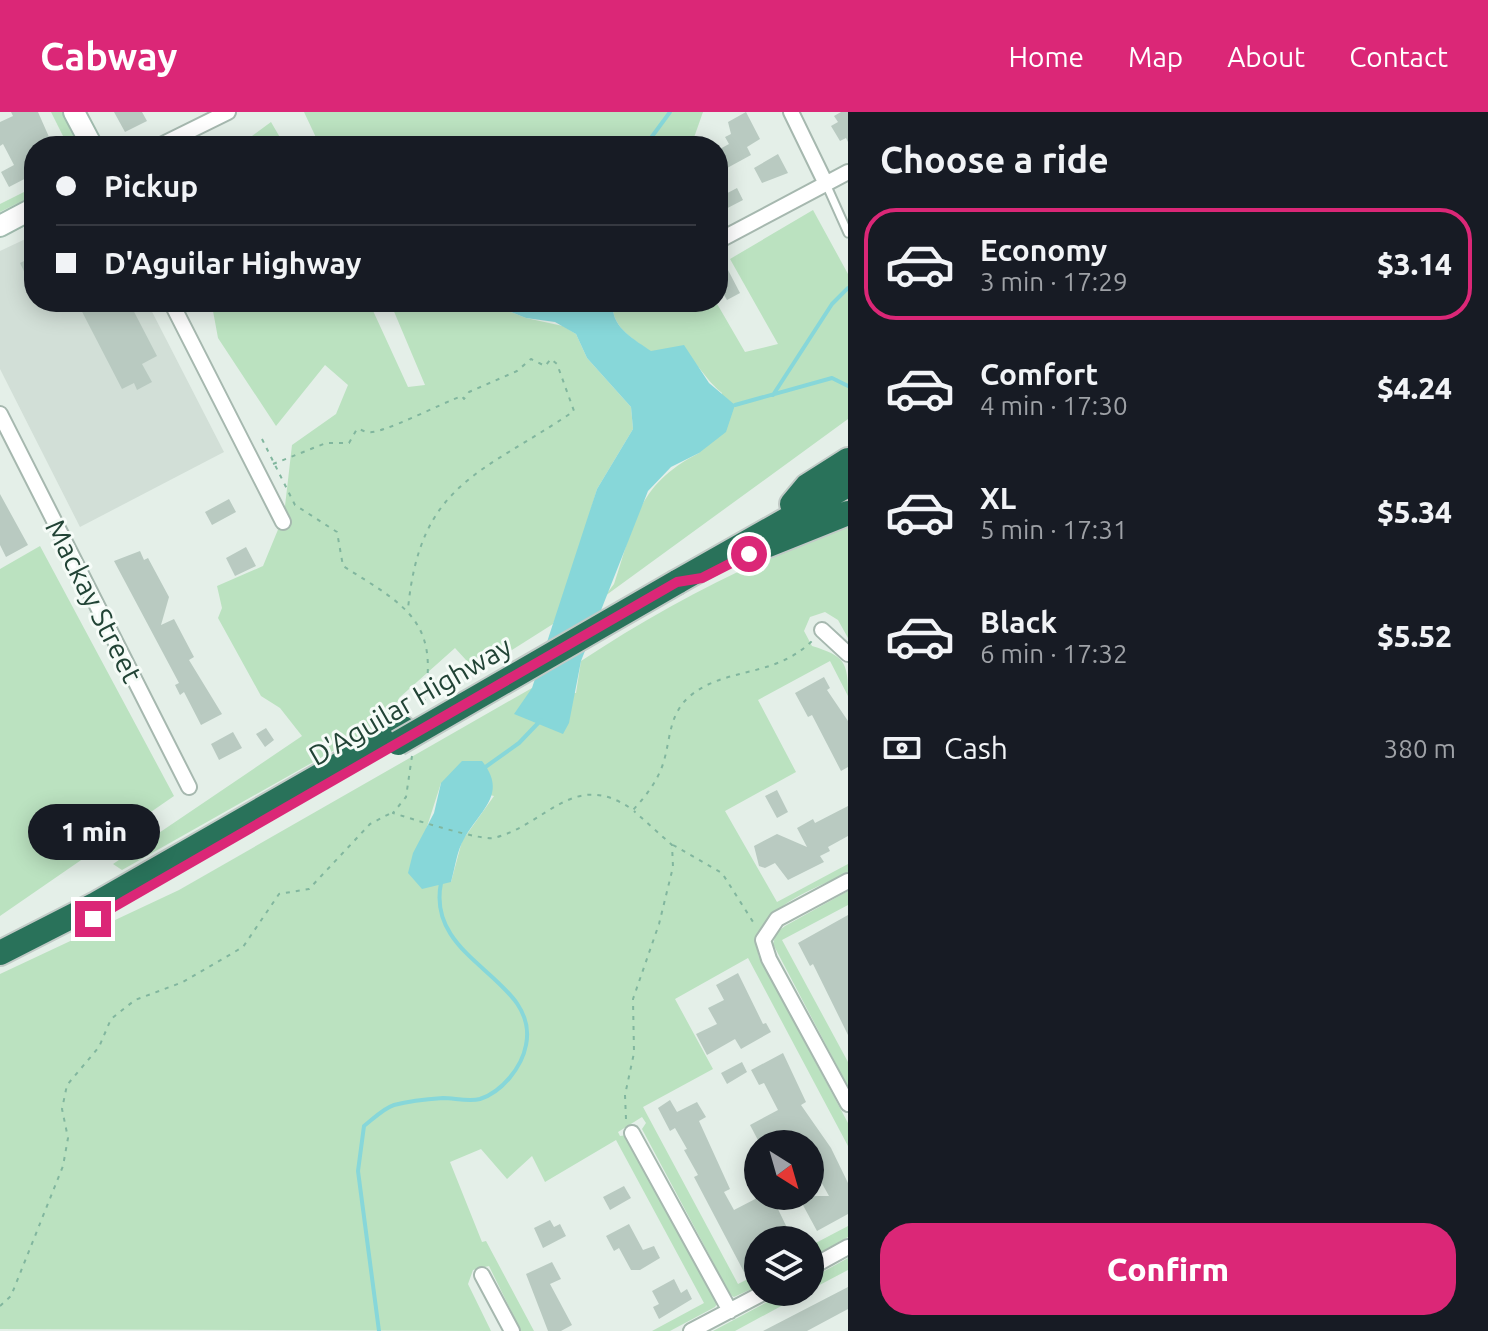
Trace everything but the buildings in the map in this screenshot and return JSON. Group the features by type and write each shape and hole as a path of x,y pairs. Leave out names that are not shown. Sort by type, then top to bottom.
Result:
{"highway":[{"path":"792,504 807,486 848,460"},
{"name":"D'Aguilar Highway","path":"0,965 93,919 405,740 848,473"},
{"name":"D'Aguilar Highway","path":"679,574 848,485"},
{"path":"679,574 702,578 848,513"},
{"name":"D'Aguilar Highway","path":"0,953 405,740"}],"street":[{"path":"74,112 87,136"},
{"path":"179,136 228,112"},
{"path":"791,112 826,184"},
{"path":"728,236 848,172"},
{"path":"0,226 24,213"},
{"path":"176,312 283,522"},
{"name":"Mackay Street","path":"0,414 189,787"},
{"path":"822,630 848,654"},
{"path":"848,881 777,919 765,934 769,959 848,1104"},
{"path":"632,1133 730,1311"},
{"path":"824,1260 848,1247"},
{"path":"482,1275 512,1331"},
{"path":"691,1331 744,1303"}],"lane":[{"path":"826,184 848,233"}],"path":[{"path":"272,464 326,443 349,443 357,429 367,433 406,423 422,410 462,396 464,399 469,392 517,371 531,359 545,366 551,359 557,364 564,374 574,411 498,457 455,490 432,516 418,548 408,609"},
{"path":"262,439 295,505 337,532 343,566 408,609 427,641 422,708"},
{"path":"633,810 657,777 673,717 692,695 720,681 778,666 792,658 822,630"},
{"path":"0,1306 11,1296 63,1166 68,1138 62,1109 67,1085 99,1047 111,1019 135,1000 183,982 243,947 279,894 309,889 370,824 393,813 406,797 405,740"},
{"path":"393,813 490,839 529,824 579,795 608,795 633,810 672,845 722,873 752,921 765,934"},
{"path":"632,1133 624,1110 634,1053 633,999 659,924 673,867 672,845"}],"shaded area":[{"path":"24,240 24,312 152,312 224,452 80,527 0,369 0,251"}],"green space":[{"path":"51,112 62,112 74,136 63,136"},
{"path":"304,112 703,112 695,136 315,136"},
{"path":"271,122 279,136 252,136"},
{"path":"24,192 24,200 0,212 0,204"},
{"path":"813,210 848,274 848,419 605,596 614,584 641,507 663,478 699,453 722,393 685,354 665,350 651,352 619,325 613,312 722,312 745,352 778,344 730,259"},
{"path":"213,312 374,312 408,387 425,385 394,312 511,312 563,326 576,334 587,358 631,407 633,429 597,489 566,593 553,624 477,672 455,648 399,698 393,717 122,870 113,864 302,736 280,708 261,696 218,618 222,608 217,586 263,566 284,515 292,445 336,414 348,385 325,365 276,426 218,338"},
{"path":"848,527 848,638 838,620 825,612 810,617 804,631 812,646 832,653 842,662 847,675 848,696 830,661 758,700 796,772 725,811 777,902 848,864 848,872 802,894 773,914 763,926 758,941 759,957 848,1123 848,1146 748,958 675,999 713,1069 643,1107 738,1284 744,1281 744,1292 734,1297 725,1292 713,1262 642,1129 646,1123 642,1117 618,1132 620,1136 627,1135 718,1302 715,1307 670,1331 652,1331 704,1303 616,1140 545,1182 532,1156 507,1179 481,1149 450,1162 482,1242 486,1241 534,1331 521,1331 489,1266 473,1270 468,1284 491,1331 0,1329 0,974 179,890 532,688 576,693 581,661 710,585","holes":["441,783 494,796 462,841 451,882 425,833"]},
{"path":"40,546 174,796 0,916 0,569"},
{"path":"848,891 848,905 782,940 848,1062 848,1087 773,944 776,933 785,926"},
{"path":"848,1226 848,1237 824,1250 824,1239"},
{"path":"848,1258 848,1270 824,1283 824,1271"},
{"path":"760,1306 781,1306 735,1331 713,1331"}],"water":[{"path":"511,312 613,312 619,325 651,351 684,345 709,383 735,405 726,432 699,453 671,467 648,491 581,661 569,723 563,734 514,714 532,688 597,489 633,429 631,407 587,358 576,334 555,322 526,318"},
{"path":"462,761 482,761 493,783 492,792 462,843 451,882 422,889 408,873 413,853 434,813 441,783"}],"waterway":[{"path":"652,136 670,112"},
{"path":"773,395 832,304 848,288"},
{"path":"735,405 832,378 848,386"},
{"path":"484,768 519,743 541,720"},
{"path":"379,1331 358,1171 364,1126 394,1105 443,1098 476,1100 488,1096 510,1078 526,1045 526,1022 516,1003 450,932 441,910 441,883"}],"route":[{"path":"93,919 677,582 702,578 749,554"}]}
